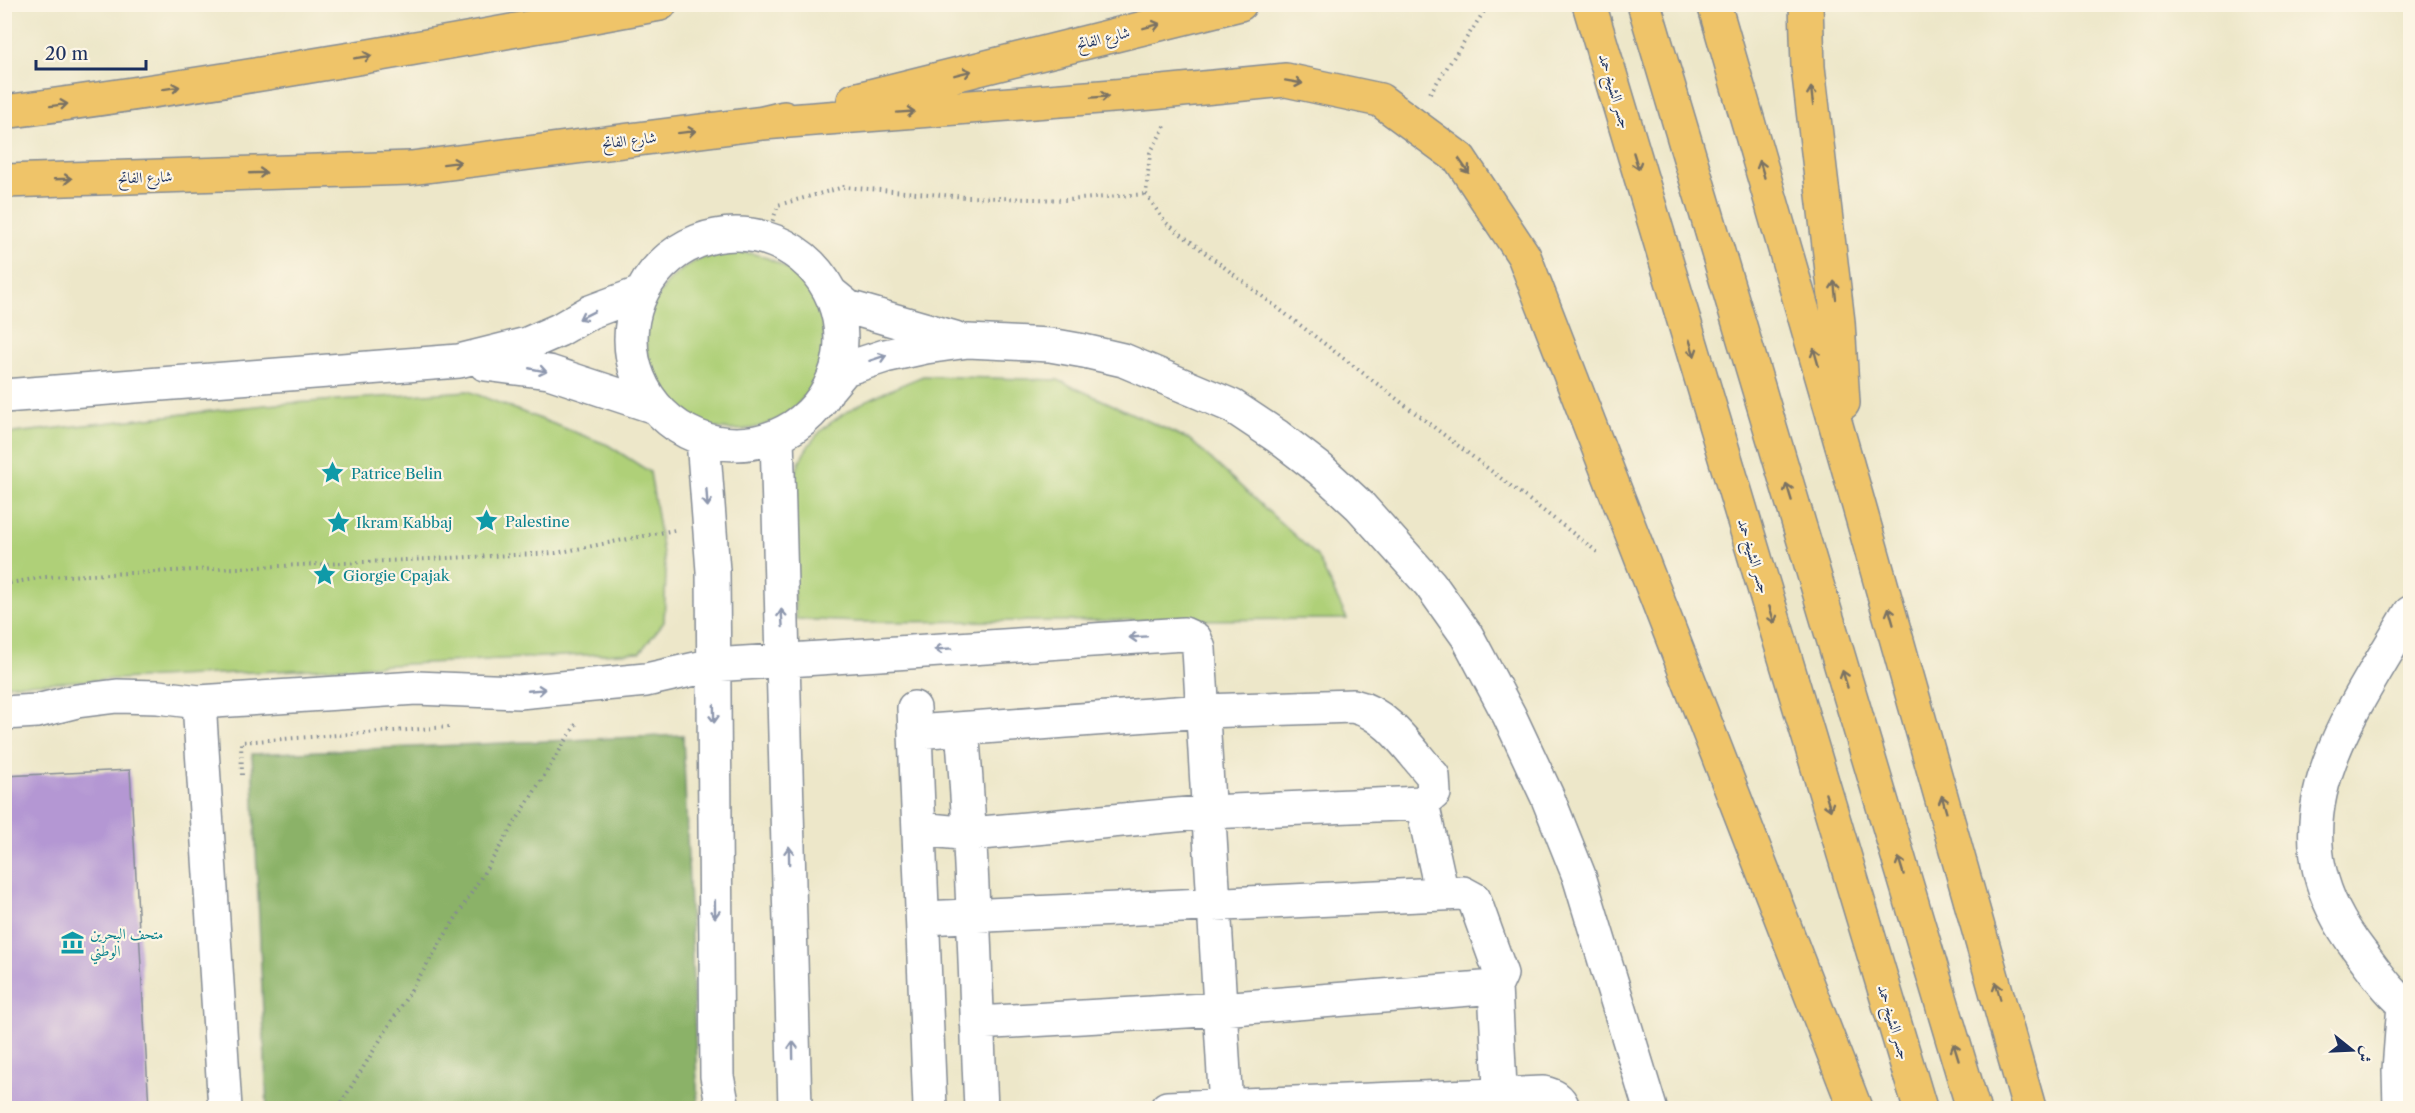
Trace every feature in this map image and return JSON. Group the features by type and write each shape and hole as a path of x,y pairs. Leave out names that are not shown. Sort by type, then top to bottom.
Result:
{"main road":[{"path":"4,112 113,98 660,4"},
{"name":"شارع الفاتح","path":"4,181 411,168 763,123 1240,4"},
{"name":"جسر الشيخ حمد","path":"1589,4 1920,1108"},
{"path":"1644,4 1973,1108"},
{"path":"1714,4 2030,1108"},
{"path":"1806,4 1808,67 1838,322 1844,453"},
{"path":"763,123 1152,93 1286,80 1380,100 1460,159 1524,256 1855,1108"}],"street":[{"path":"968,341 848,308 832,294 816,270 794,250 767,238 738,233 699,241 681,249 658,268 641,293 632,321 631,351 639,381 655,407 669,420 703,440 727,445 752,443 777,436 798,425 816,408 845,369 926,347 968,341 1050,345 1123,360 1232,406 1277,436 1360,506 1430,584 1467,636 1509,715 1547,796 1579,876 1650,1108"},
{"path":"4,396 459,361 527,344 559,330 590,312 641,293"},
{"path":"830,387 840,357 841,325 832,294"},
{"path":"459,361 549,372 655,407"},
{"path":"777,436 779,567 785,659 795,1108"},
{"path":"703,440 713,571 717,1076 723,1108"},
{"path":"2400,1108 2399,1070 2407,1006 2389,990 2347,934 2329,903 2316,846 2316,816 2321,787 2343,728 2410,613"},
{"path":"4,713 37,711 76,701 117,696 158,697 199,702 416,688 448,678 481,673 646,659 713,665 1184,634 1195,639 1199,649 1226,1107"},
{"path":"199,702 225,1108"},
{"path":"919,829 971,834 1209,812 1422,803 1434,793 1433,776 1381,718 1365,708 1353,706 1204,711 962,729 914,720 919,829 924,918 930,1108"},
{"path":"962,729 971,834 972,915 981,1108"},
{"path":"1422,803 1442,894"},
{"path":"924,918 1463,893 1474,899 1501,974 1495,987 1500,1102"},
{"path":"977,1023 1221,1009 1495,987"},
{"path":"1167,1108 1500,1102 1553,1095 1561,1102 1563,1108"}],"path":[{"path":"1419,129 1430,93 1490,4"},
{"path":"1169,119 1150,153 1146,194 1165,222 1608,560"},
{"path":"767,238 778,205 844,187 966,197 1067,200 1146,194"},
{"path":"4,584 45,577 117,576 556,553 709,524"},
{"path":"338,1108 580,718 568,719"},
{"path":"242,778 241,742 451,727"}],"green space":[{"path":"735,252 769,259 798,278 817,307 824,341 817,375 798,404 769,423 735,430 701,423 672,404 653,375 646,341 653,307 672,278 701,259"},
{"path":"923,376 1058,380 1190,440 1317,556 1347,619 858,622 796,619 788,520 790,495 796,471 806,449 822,430 845,413 870,399"},
{"path":"468,391 608,445 650,472 666,573 664,622 640,652 5,685 5,434 265,405"},
{"path":"683,735 698,1108 267,1108 252,754"}],"building":[{"name":"متحف البحرين الوطني","path":"130,770 149,1108 4,1108 4,776"}],"place":[{"name":"Patrice Belin","path":"333,473"},
{"name":"Palestine","path":"487,521"},
{"name":"Ikram Kabbaj","path":"338,522"},
{"name":"Giorgie Cpajak","path":"325,575"},
{"name":"متحف البحرين الوطني","path":"72,942"}]}
